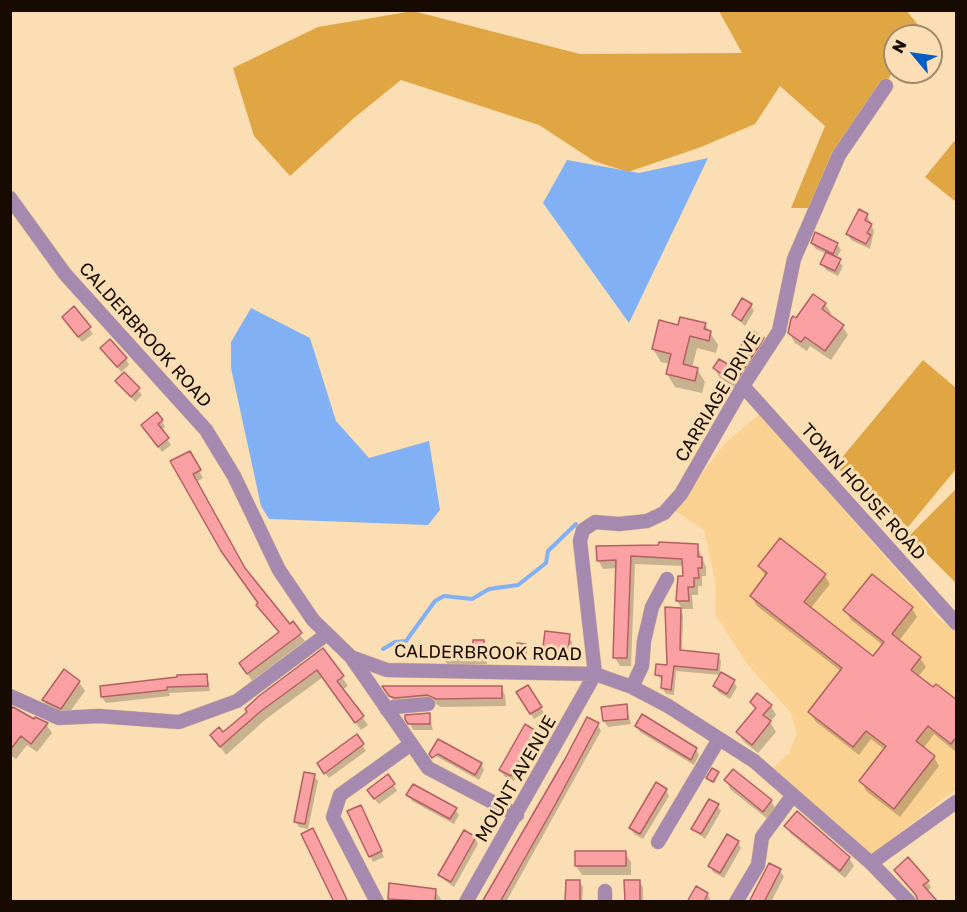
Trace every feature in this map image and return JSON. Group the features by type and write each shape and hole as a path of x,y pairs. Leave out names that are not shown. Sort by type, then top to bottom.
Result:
{"street":[{"name":"CARRIAGE DRIVE","path":"596,674 580,541 584,530 595,522 619,524 647,521 664,513 681,494 743,386 779,331 794,259 839,155 885,86"},
{"name":"CALDERBROOK ROAD","path":"10,198 78,290 206,430 234,476 279,570 313,620 351,657 387,670 596,674 632,687 668,706 754,761 871,863 903,900"},
{"name":"TOWN HOUSE ROAD","path":"743,386 957,623"},
{"path":"632,687 642,666 644,641 652,607 667,579"},
{"path":"10,696 59,718 99,716 179,722 237,701 327,634"},
{"path":"351,657 428,768 517,815"},
{"name":"MOUNT AVENUE","path":"466,902 596,674"},
{"path":"387,710 394,706 428,704"},
{"path":"657,842 719,739"},
{"path":"377,902 333,817 340,795 411,744"},
{"path":"736,902 758,865 762,837 793,795"},
{"path":"871,863 957,802"}],"shaded area":[{"path":"413,11 580,54 742,53 719,11 907,11 917,24 883,24 883,84 886,84 818,208 791,208 825,126 780,86 755,124 701,147 628,172 594,161 539,125 401,80 354,118 290,176 254,136 233,68 318,27"},
{"path":"956,139 956,202 925,177"},
{"path":"923,360 956,388 956,469 908,527 835,466"},
{"path":"760,414 940,620 956,631 956,789 872,854 773,768 789,753 797,733 791,713 748,665 715,614 716,584 704,530 674,510 726,442"},
{"path":"956,489 956,583 909,536"}],"water":[{"path":"708,158 629,323 543,203 567,160 639,173"},
{"path":"251,308 310,338 336,421 369,458 429,441 440,510 428,525 269,519 261,506 231,368 231,342"}],"building":[{"path":"859,209 868,214 865,220 872,224 867,233 871,235 866,244 846,234"},
{"path":"815,232 838,243 833,254 811,243"},
{"path":"826,252 841,259 835,271 820,264"},
{"path":"813,294 826,303 822,309 844,325 825,351 805,337 801,342 788,333 791,319 793,316 796,318"},
{"path":"742,298 752,304 741,321 732,315"},
{"path":"74,306 91,327 78,337 62,317"},
{"path":"680,317 706,323 704,329 711,331 709,341 690,336 683,364 698,368 695,381 666,374 671,354 652,349 659,320 678,325"},
{"path":"751,330 764,338 735,383 713,368 719,359 729,365"},
{"path":"110,339 127,358 117,367 100,348"},
{"path":"124,372 140,388 131,397 115,381"},
{"path":"157,412 163,420 158,424 169,438 158,447 141,425"},
{"path":"190,451 201,470 193,474 245,568 290,624 293,621 302,633 247,674 239,663 279,632 256,605 258,603 221,551 170,461"},
{"path":"780,538 826,574 804,602 873,656 884,642 843,610 872,574 913,607 892,634 921,657 911,670 933,687 936,684 957,700 957,736 951,744 928,726 916,741 935,756 894,809 859,781 886,746 866,731 853,747 808,712 842,668 750,596 767,573 758,566"},
{"path":"659,542 698,544 698,557 702,557 702,568 698,568 699,578 694,578 694,587 688,587 689,601 676,601 678,576 683,576 682,559 631,556 627,658 613,658 616,560 597,561 596,546 658,545"},
{"path":"665,607 681,608 680,650 719,654 717,670 674,666 671,690 661,688 662,676 655,675 656,664 667,665"},
{"path":"545,631 570,634 568,650 543,647"},
{"path":"473,640 484,640 484,658 442,659 442,646 473,646"},
{"path":"517,643 526,644 526,656 517,656"},
{"path":"323,648 344,676 337,681 364,716 355,723 317,670 261,711 220,747 210,735 219,727 223,732 247,712 245,709 259,696"},
{"path":"64,669 80,681 61,709 42,700"},
{"path":"721,672 735,680 727,694 713,686"},
{"path":"207,674 208,686 167,687 167,690 101,697 100,686 177,677 177,675"},
{"path":"528,685 542,707 530,714 516,692"},
{"path":"382,686 502,686 502,698 436,699 427,695 395,698 389,696"},
{"path":"757,693 772,705 763,715 771,721 752,745 736,732 756,708 750,702"},
{"path":"627,704 628,719 603,721 601,707"},
{"path":"13,707 34,719 35,717 48,723 31,744 21,736 10,750 10,710"},
{"path":"430,713 430,724 408,724 405,719 405,715"},
{"path":"642,714 697,748 691,760 635,726"},
{"path":"587,717 599,723 500,902 482,902 565,759"},
{"path":"525,724 536,731 511,776 499,770"},
{"path":"357,734 364,744 324,774 317,763"},
{"path":"438,739 482,763 475,775 438,754 432,758 429,754"},
{"path":"712,768 719,772 713,782 706,778"},
{"path":"733,769 772,800 763,812 724,780"},
{"path":"304,772 315,774 305,824 294,822"},
{"path":"388,774 395,784 374,799 367,790"},
{"path":"656,782 667,789 640,834 629,828"},
{"path":"413,784 457,808 450,819 406,795"},
{"path":"709,799 719,804 701,834 691,829"},
{"path":"361,805 382,851 369,857 347,811"},
{"path":"797,811 850,857 840,871 784,826"},
{"path":"313,828 348,902 334,902 301,834"},
{"path":"464,830 476,837 451,882 438,875"},
{"path":"727,834 739,841 720,873 708,866"},
{"path":"575,851 626,851 626,866 575,866"},
{"path":"908,857 929,881 923,885 938,902 918,902 916,895 894,870"},
{"path":"769,863 781,869 764,902 749,902"},
{"path":"566,880 580,880 580,902 565,902"},
{"path":"624,880 640,880 640,902 625,902"},
{"path":"389,883 436,889 435,902 388,899"},
{"path":"696,886 708,893 704,902 687,902"}],"waterway":[{"path":"383,649 395,642 406,641 435,601 444,596 472,599 489,589 518,585 546,563 548,551 576,524"}]}
